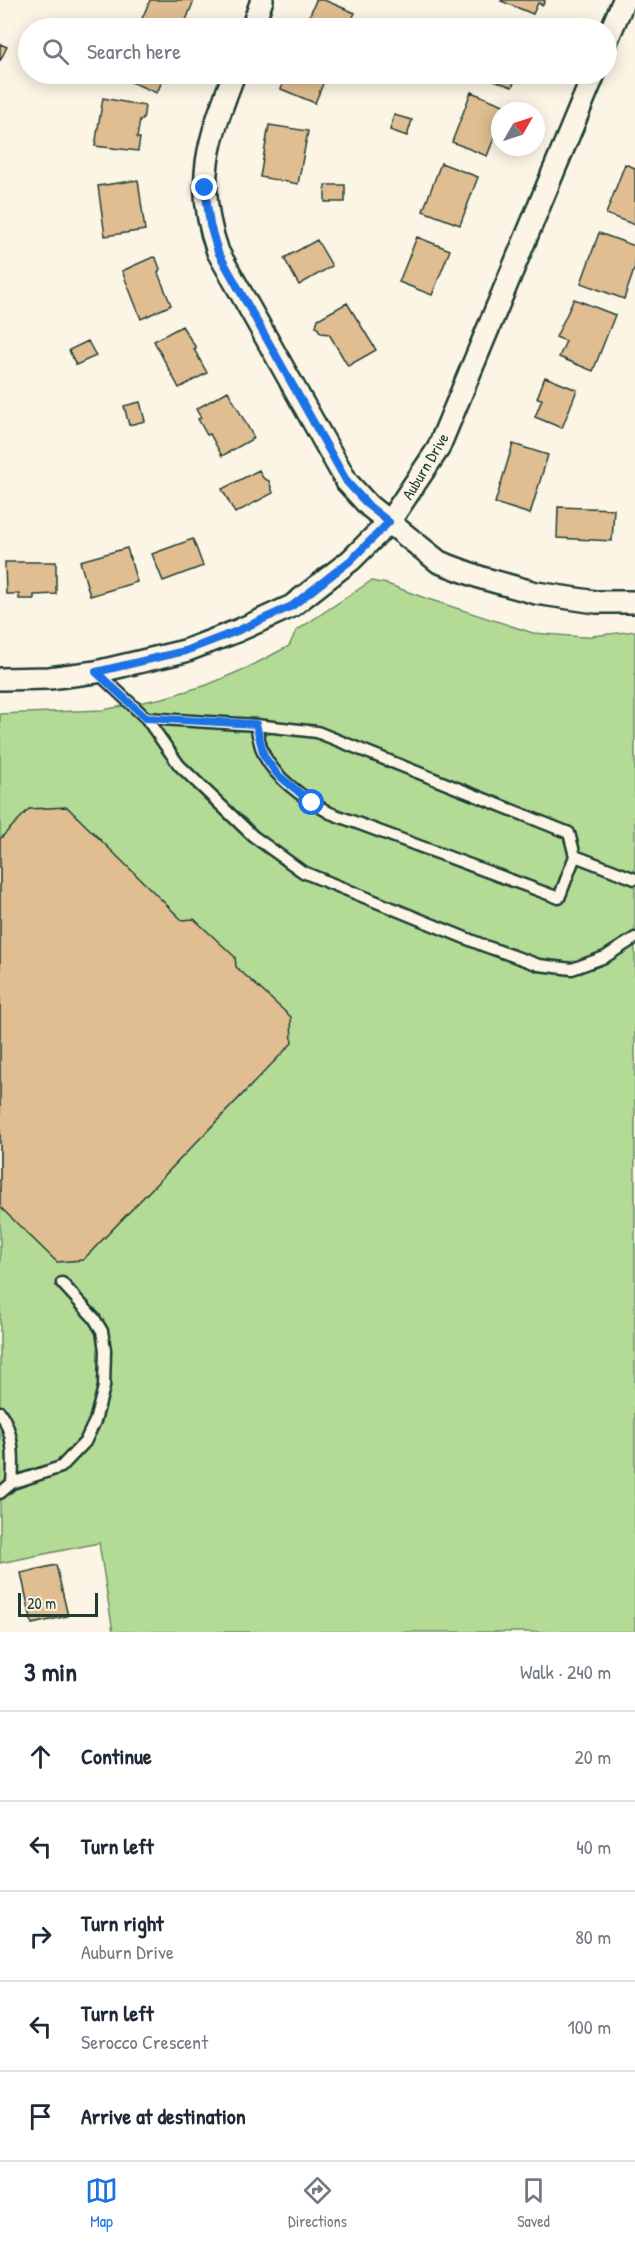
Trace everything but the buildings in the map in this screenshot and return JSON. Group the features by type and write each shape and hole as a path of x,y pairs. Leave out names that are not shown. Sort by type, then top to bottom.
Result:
{"street":[{"path":"256,18 262,0"},
{"path":"616,18 624,0"},
{"path":"230,84 210,141 205,169 206,206 212,234 218,252 347,482 369,506 440,562 482,578 536,593 596,602 635,602"},
{"name":"Auburn Drive","path":"0,679 49,678 96,672 185,651 237,631 292,606 351,560 389,522 438,449 590,84"}],"lane":[{"path":"96,672 146,718 179,765 252,836 303,872 485,946 539,965 572,969 605,957 635,938"},
{"path":"146,718 256,724 317,732 569,833 575,856 559,898 330,813 312,803 277,774 264,756 256,724"},
{"path":"575,856 635,879"},
{"path":"0,1493 12,1483 61,1467 85,1442 96,1421 104,1387 105,1350 102,1331 94,1318 62,1283"},
{"path":"0,1412 7,1423 14,1457 12,1483"}],"green space":[{"path":"371,581 387,584 533,633 583,637 635,631 635,1632 113,1632 99,1543 0,1563 0,714 103,710 163,698 207,685 289,646 296,631"}],"route":[{"path":"205,188 206,206 218,252 347,482 369,506 389,522 351,560 292,606 185,651 96,672 146,718 256,724 264,756 277,774 312,803"}]}
